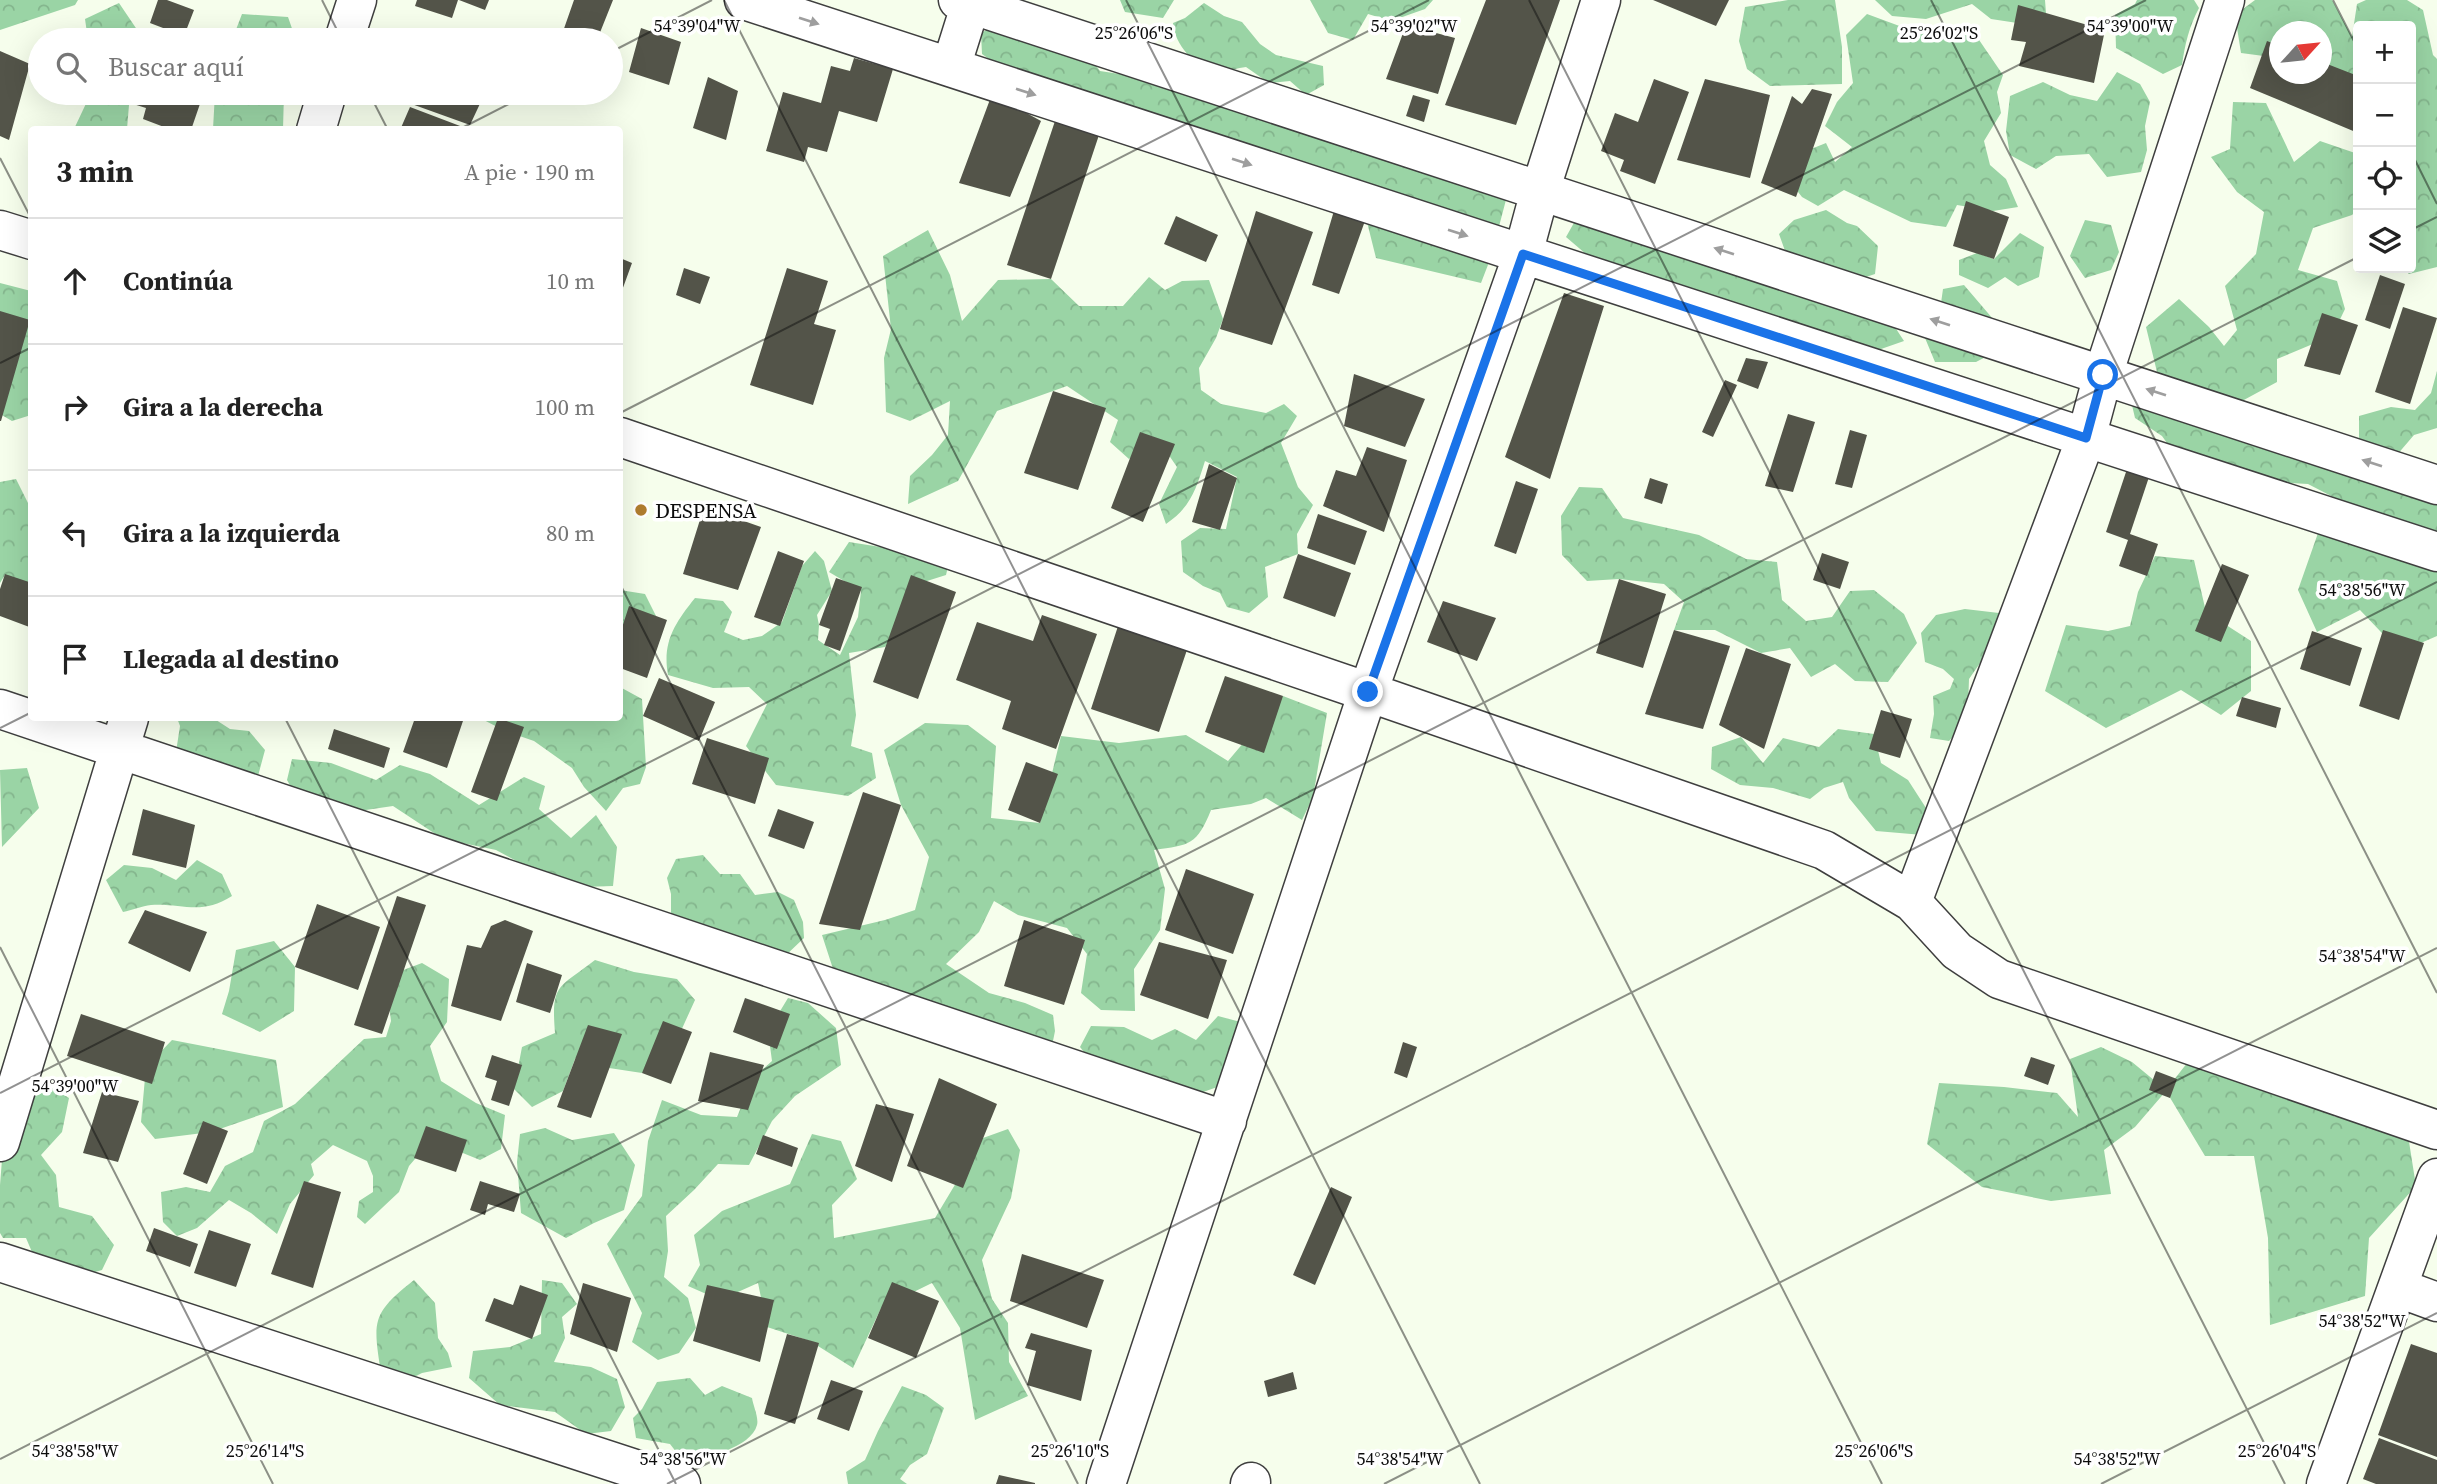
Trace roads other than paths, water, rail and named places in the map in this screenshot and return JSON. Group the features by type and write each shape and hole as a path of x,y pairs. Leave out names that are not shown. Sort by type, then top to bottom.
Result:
{"street":[{"path":"348,28 357,0"},
{"path":"744,0 2437,552"},
{"path":"1106,1484 1368,692 1523,254 1540,191 1601,0"},
{"path":"1912,902 2086,438 2103,375 2225,0"},
{"path":"951,67 967,1 2437,485"},
{"path":"317,126 323,105"},
{"path":"0,230 28,239"},
{"path":"623,439 1824,850 1912,902 1957,950 1999,979 2437,1130"},
{"path":"0,709 28,714"},
{"path":"62,721 124,733 1227,1121"},
{"path":"0,1142 124,733"},
{"path":"2326,1484 2437,1178"},
{"path":"0,1262 681,1484"},
{"path":"2399,1287 2437,1302"}],"place":[{"name":"DESPENSA","path":"641,510"}]}
